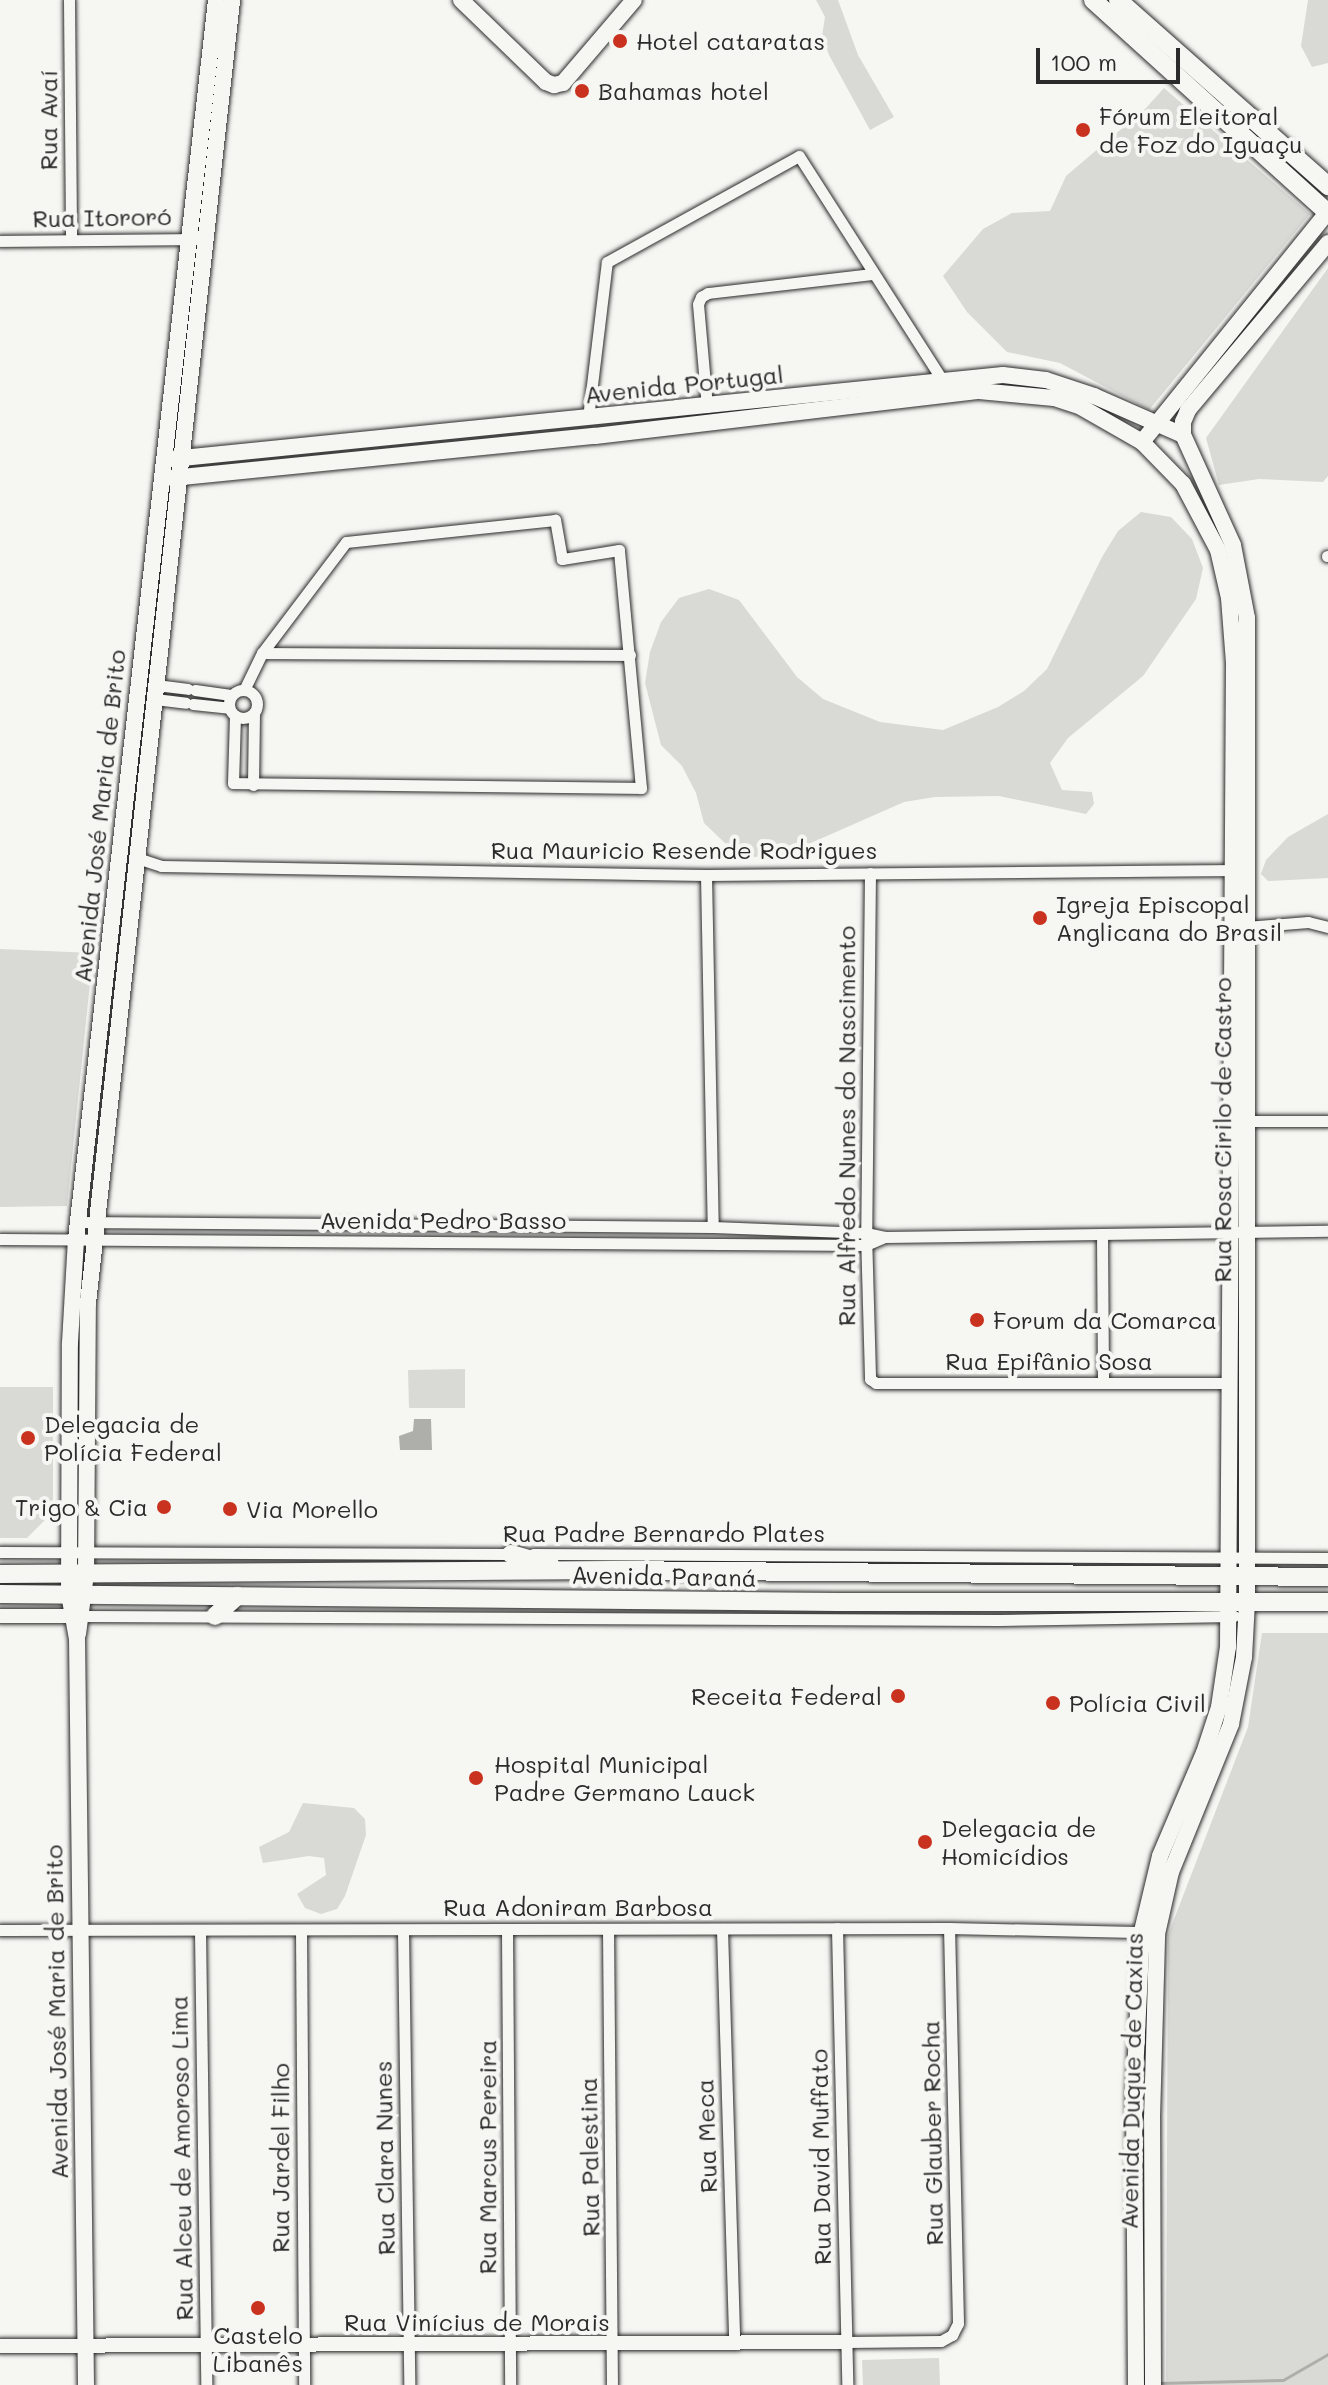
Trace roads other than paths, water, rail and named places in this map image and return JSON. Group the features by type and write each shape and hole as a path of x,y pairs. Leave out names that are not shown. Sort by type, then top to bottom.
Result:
{"main road":[{"name":"Avenida José Maria de Brito","path":"77,1552 88,1404 88,1303 181,460 216,0"},
{"name":"Avenida José Maria de Brito","path":"86,2385 77,1552 68,1400 77,1230 160,476 232,0"},
{"path":"461,0 546,82 554,85 563,83 634,0"},
{"path":"1093,0 1328,213 1142,442"},
{"path":"1118,0 1328,186"},
{"path":"1238,1567 1229,1383 1229,1231 1238,1120 1242,663 1230,607 1226,548 1183,435 1188,410 1328,243"},
{"name":"Avenida Portugal","path":"163,457 181,460 1003,375 1046,380 1094,396 1154,426 1183,435"},
{"name":"Avenida Portugal","path":"160,476 179,478 712,423 979,391 1054,398 1081,407 1142,442 1183,484 1226,548"},
{"name":"Rua Rosa Cirilo de Castro","path":"1238,1085 1246,927 1239,870"},
{"name":"Rua Rosa Cirilo de Castro","path":"1238,1120 1247,1232 1238,1609"},
{"path":"68,1400 77,1397 88,1404"},
{"path":"511,1554 576,1571"},
{"name":"Avenida Paraná","path":"0,1574 1238,1567 1328,1577"},
{"path":"612,1570 616,1583 612,1600"},
{"path":"646,1600 647,1571"},
{"name":"Avenida Paraná","path":"0,1594 1084,1601 1238,1609 1328,1602"},
{"path":"215,1616 237,1596"},
{"path":"1068,1619 1084,1601"},
{"name":"Avenida Duque de Caxias","path":"1136,2385 1134,2094 1150,1932 1231,1724 1239,1690 1238,1609"},
{"name":"Avenida Duque de Caxias","path":"1150,1932 1153,2385"}],"street":[{"name":"Rua Avaí","path":"69,0 71,239"},
{"path":"588,418 607,262 799,156 871,274 942,380"},
{"name":"Rua Itororó","path":"0,241 196,239"},
{"path":"707,407 698,304 701,297 708,293 871,274"},
{"path":"231,695 233,783 641,788 619,550 562,559 555,520 346,542 262,653 244,690"},
{"path":"262,653 630,655"},
{"path":"192,704 194,690"},
{"path":"156,692 194,690 231,695 244,690 252,693 257,700 253,785"},
{"path":"156,692 192,704 232,712 243,718 254,713"},
{"name":"Rua Mauricio Resende Rodrigues","path":"137,858 161,866 706,875 1239,870"},
{"name":"Rua Alfredo Nunes do Nascimento","path":"870,873 866,1239 867,1374 870,1379"},
{"path":"706,875 713,1227"},
{"path":"1246,927 1308,922 1328,927"},
{"path":"1238,1120 1328,1121"},
{"name":"Avenida Pedro Basso","path":"77,1230 713,1227 866,1239"},
{"name":"Avenida Pedro Basso","path":"0,1239 77,1230 866,1239 1328,1231"},
{"path":"1102,1234 1103,1383"},
{"name":"Rua Epifânio Sosa","path":"870,1379 876,1383 1229,1383"},
{"name":"Rua Padre Bernardo Plates","path":"0,1552 511,1554 1238,1567 1328,1558"},
{"path":"0,1616 1068,1619 1238,1609"},
{"name":"Rua David Muffato","path":"837,1928 847,2385"},
{"name":"Rua Adoniram Barbosa","path":"0,1930 949,1928 1150,1932"},
{"name":"Rua Glauber Rocha","path":"949,1928 958,2323 952,2335"},
{"name":"Rua Palestina","path":"608,1929 612,2385"},
{"name":"Rua Meca","path":"722,1929 734,2343"},
{"name":"Rua Jardel Filho","path":"301,1930 304,2385"},
{"name":"Rua Clara Nunes","path":"403,1930 409,2385"},
{"name":"Rua Marcus Pereira","path":"507,1930 510,2385"},
{"name":"Rua Alceu de Amoroso Lima","path":"200,1931 206,2385"},
{"name":"Rua Vinícius de Morais","path":"0,2346 941,2341 952,2335"}],"waterway":[{"path":"1159,2383 1283,2380 1328,2354"}],"place":[{"name":"Hotel cataratas","path":"620,41"},
{"name":"Bahamas hotel","path":"582,91"},
{"name":"Fórum Eleitoral de Foz do Iguaçu","path":"1083,130"},
{"name":"Igreja Episcopal Anglicana do Brasil","path":"1040,918"},
{"name":"Forum da Comarca","path":"977,1320"},
{"name":"Delegacia de Polícia Federal","path":"28,1438"},
{"name":"Trigo & Cia","path":"164,1507"},
{"name":"Via Morello","path":"230,1509"},
{"name":"Receita Federal","path":"898,1696"},
{"name":"Polícia Civil","path":"1053,1703"},
{"name":"Hospital Municipal Padre Germano Lauck","path":"476,1778"},
{"name":"Delegacia de Homicídios","path":"925,1842"},
{"name":"Castelo Libanês","path":"258,2308"}]}
